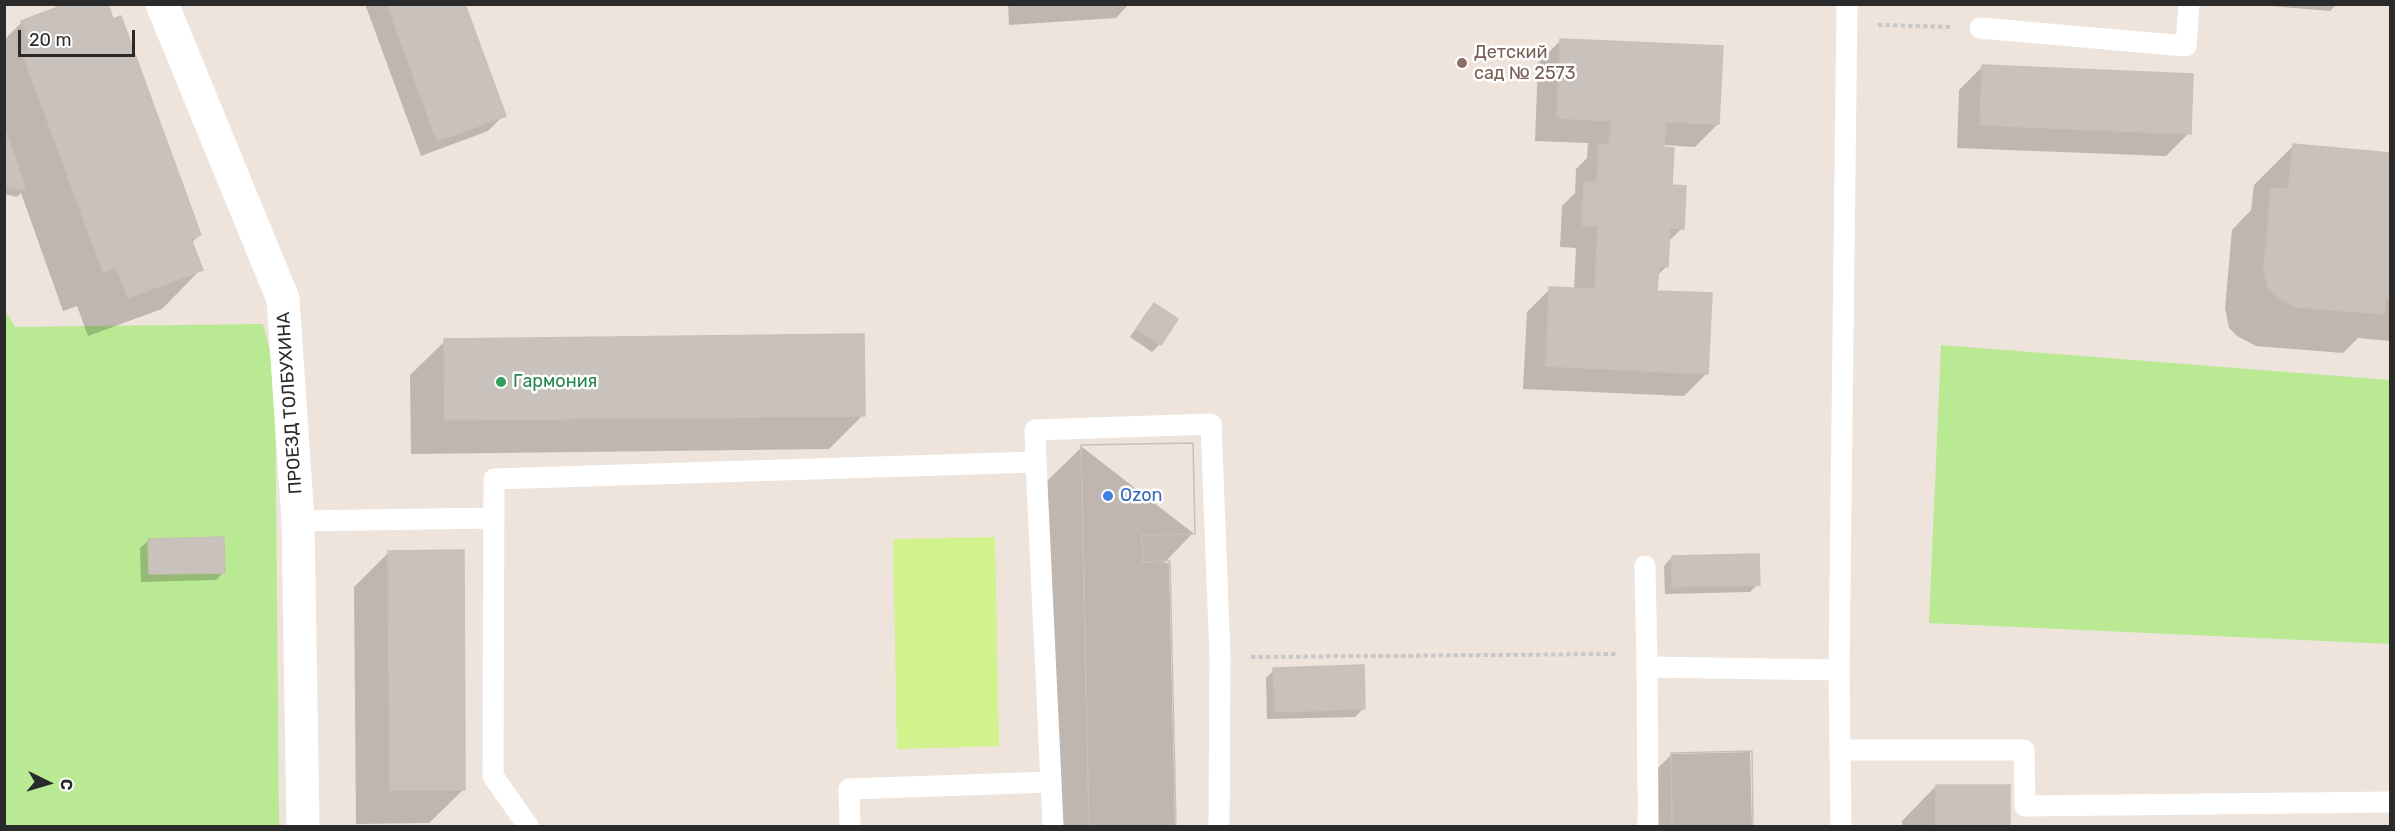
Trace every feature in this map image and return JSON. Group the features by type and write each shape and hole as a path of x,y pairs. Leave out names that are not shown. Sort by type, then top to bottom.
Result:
{"street":[{"name":"ПРОЕЗД ТОЛБУХИНА","path":"162,4 283,299 298,522 303,826"}],"lane":[{"path":"1980,28 2186,46 2189,4"},
{"path":"1841,826 1839,670 1846,14"},
{"path":"1053,826 1035,430 1210,424 1220,657 1219,826"},
{"path":"528,826 493,776 494,479 1036,462"},
{"path":"298,522 493,519"},
{"path":"1645,566 1648,826"},
{"path":"1647,660 1839,670"},
{"path":"1841,750 2024,750 2025,806 2391,802"},
{"path":"850,826 849,789 1051,782"}],"path":[{"path":"1846,14 1980,28"},
{"path":"1220,657 1647,660"}],"green space":[{"path":"4,308 15,327 263,324 275,372 279,826 5,826"},
{"path":"1941,345 2390,380 2390,644 1929,623"},
{"path":"995,537 999,746 897,749 893,539"}],"building":[{"path":"66,4 108,4 113,19 121,16 201,235 191,239 203,270 128,298 116,268 103,272 22,52 31,49 21,21"},
{"path":"387,4 465,4 506,116 437,141"},
{"path":"1560,39 1723,46 1719,124 1666,122 1664,147 1674,148 1672,185 1686,186 1684,229 1670,228 1668,267 1659,266 1657,291 1712,293 1708,374 1546,366 1549,287 1595,289 1598,226 1582,225 1584,182 1597,182 1599,145 1609,145 1611,121 1557,118"},
{"path":"1982,65 2193,74 2191,134 1980,125"},
{"path":"4,126 26,190 4,185"},
{"path":"2293,144 2390,153 2390,298 2385,298 2384,314 2296,307 2276,296 2268,288 2264,268 2271,189 2288,189"},
{"path":"1154,303 1178,319 1161,345 1137,329"},
{"path":"864,334 865,416 445,420 444,339"},
{"path":"1193,443 1195,534 1142,535 1143,562 1170,561 1176,826 1089,826 1081,445"},
{"path":"1193,443 1195,534 1142,535 1143,562 1170,561 1176,826 1089,826 1081,445"},
{"path":"224,537 225,573 149,574 148,539"},
{"path":"464,550 465,790 390,790 388,551"},
{"path":"1759,554 1760,585 1672,587 1672,556"},
{"path":"1364,665 1365,709 1275,712 1273,668"},
{"path":"1752,751 1753,826 1672,826 1671,753"},
{"path":"1752,751 1753,826 1672,826 1671,753"},
{"path":"1936,785 2010,785 2010,826 1936,826"}],"place":[{"name":"Детский сад № 2573","path":"1462,63"},
{"name":"Гармония","path":"501,382"},
{"name":"Ozon","path":"1108,496"}]}
